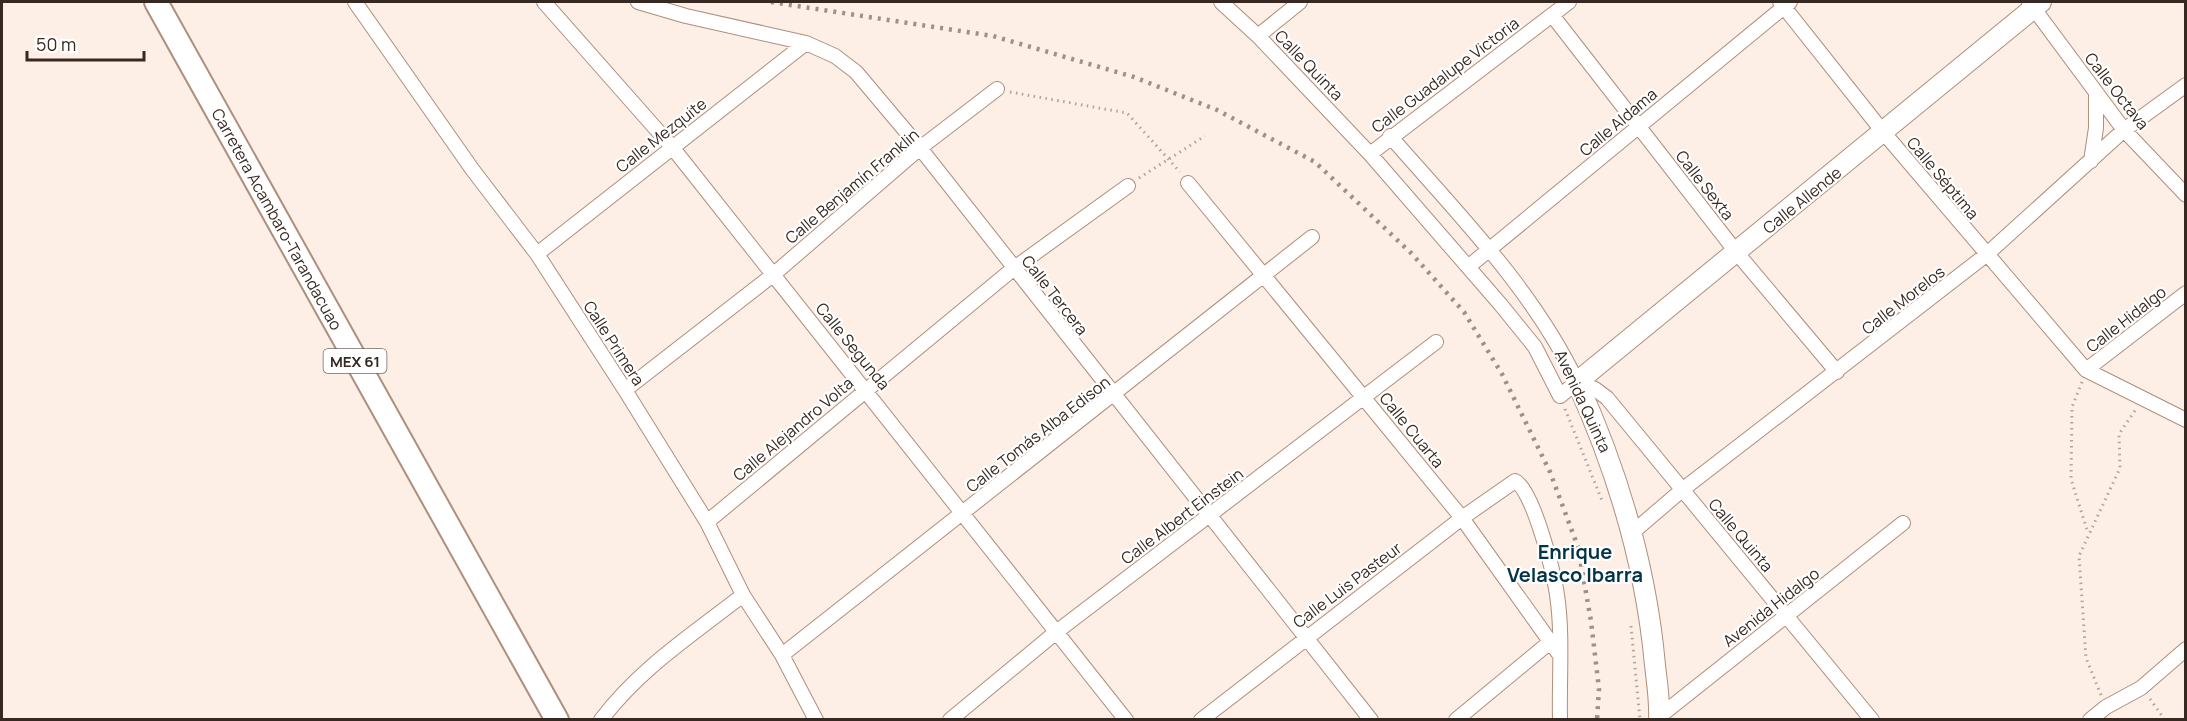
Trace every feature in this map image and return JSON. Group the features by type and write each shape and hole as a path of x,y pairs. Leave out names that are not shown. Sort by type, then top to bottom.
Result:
{"main road":[{"name":"Carretera Acambaro-Tarandacuao","path":"156,2 557,720"}],"street":[{"name":"Calle Primera","path":"355,2 472,169 537,254 625,390 707,522 743,595 782,655 816,720"},
{"name":"Calle Segunda","path":"544,2 672,147 1126,720"},
{"name":"Calle Tercera","path":"638,2 686,16 806,43 835,56 856,72 920,148 1113,396 1371,720"},
{"name":"Calle Quinta","path":"1221,2 1258,36 1370,154"},
{"path":"1258,36 1300,2"},
{"name":"Calle Guadalupe Victoria","path":"1370,154 1390,136 1569,2"},
{"name":"Calle Aldama","path":"1468,267 1784,3"},
{"name":"Calle Séptima","path":"1784,3 1884,132 1986,255 2086,370"},
{"name":"Calle Allende","path":"1560,396 1884,132 2035,4"},
{"name":"Calle Octava","path":"2035,4 2124,130 2186,195"},
{"name":"Calle Sexta","path":"1552,15 1737,253 1837,372"},
{"name":"Calle Mezquite","path":"537,254 806,43"},
{"name":"Calle Morelos","path":"1633,532 1682,490 1986,255 2124,130 2186,85"},
{"name":"Calle Benjamín Franklin","path":"625,390 774,274 920,148 997,89"},
{"path":"2091,160 2096,128 2096,92"},
{"name":"Avenida Quinta","path":"1390,136 1489,250 1538,314 1566,359 1577,382 1605,446 1633,532 1652,624 1660,718"},
{"name":"Avenida Quinta","path":"1370,154 1535,347 1560,396"},
{"name":"Calle Cuarta","path":"1188,183 1462,518 1559,654"},
{"name":"Calle Alejandro Volta","path":"707,522 1013,269 1128,186"},
{"name":"Calle Tomás Alba Edison","path":"782,655 1312,237"},
{"name":"Calle Hidalgo","path":"2086,370 2186,292"},
{"name":"Calle Albert Einstein","path":"950,720 1055,633 1436,342"},
{"path":"2086,370 2186,420"},
{"name":"Calle Quinta","path":"1577,382 1595,389 1607,398 1872,720"},
{"name":"Calle Luis Pasteur","path":"1201,720 1462,518 1515,481 1524,489 1539,526 1557,596 1559,654"},
{"name":"Avenida Hidalgo","path":"1660,718 1903,523"},
{"path":"601,720 621,693 654,663 743,595"},
{"path":"1456,720 1550,642"},
{"path":"2090,720 2106,707 2141,688 2186,649"},
{"path":"1559,654 1560,720"}],"path":[{"path":"997,89 1127,113 1188,183"},
{"path":"1128,186 1205,136"},
{"path":"2086,370 2072,407 2071,479 2089,535"},
{"name":"Avenida Quinta","path":"1560,396 1606,510"},
{"path":"2106,707 2086,658 2079,556 2120,468 2119,434 2144,398"},
{"path":"1630,616 1640,720"},
{"path":"2141,688 2165,720"}],"railway":[{"path":"771,2 993,36 1134,77 1217,110 1315,162 1412,254 1464,312 1502,374 1550,472 1578,547 1591,621 1599,689 1597,720"}],"district":[{"name":"Enrique Velasco Ibarra","path":"1575,562"}]}
